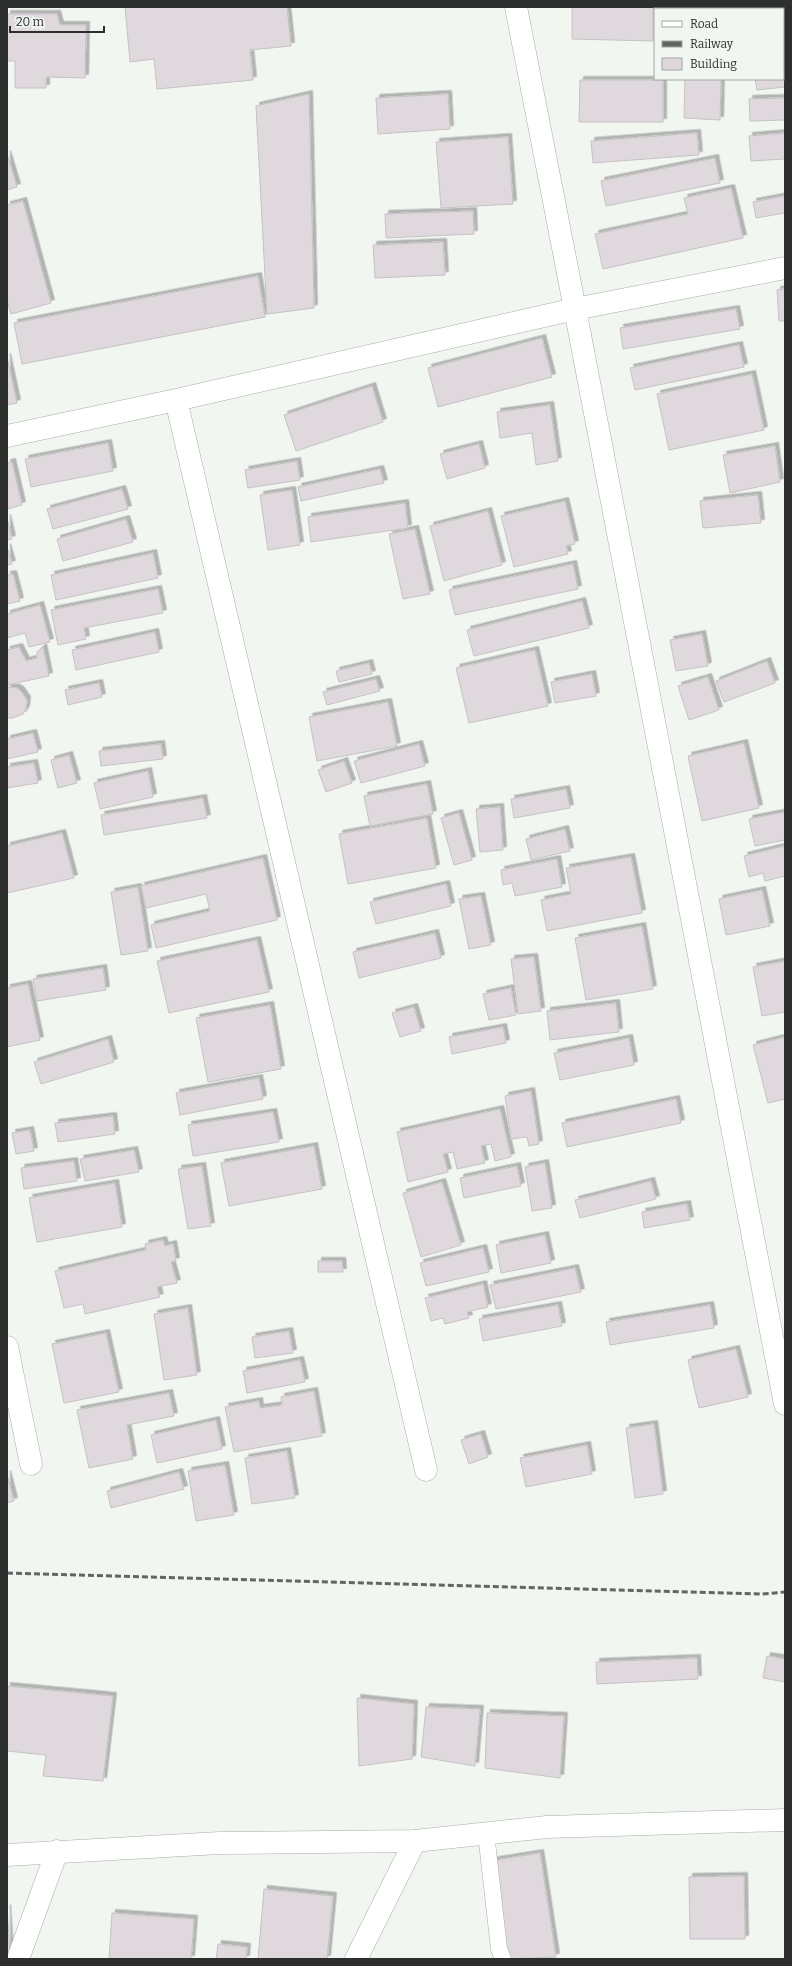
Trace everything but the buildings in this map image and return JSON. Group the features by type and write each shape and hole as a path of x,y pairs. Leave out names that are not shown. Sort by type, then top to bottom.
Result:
{"street":[{"path":"516,7 785,1404"},
{"path":"7,436 176,400 575,309 785,268"},
{"path":"176,400 426,1470"},
{"path":"7,1347 31,1464"},
{"path":"7,1855 220,1843 415,1841 547,1827 785,1820"},
{"path":"356,1959 415,1841"},
{"path":"18,1959 58,1851"}],"lane":[{"path":"486,1833 499,1950 503,1959"}],"railway":[{"path":"7,1573 762,1594 785,1592"}]}
